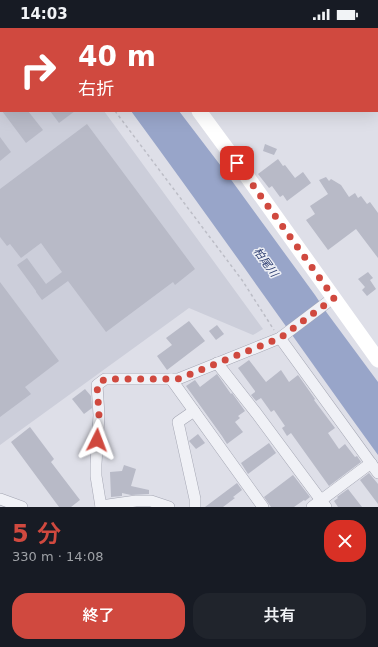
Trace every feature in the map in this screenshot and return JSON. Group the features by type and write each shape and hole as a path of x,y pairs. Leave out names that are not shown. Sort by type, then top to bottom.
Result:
{"main road":[{"path":"200,112 255,188 330,301 378,360"}],"street":[{"path":"169,507 151,501 136,501 101,506 96,476 99,414 97,385 105,379 178,379 282,337 330,301"},
{"path":"282,337 378,473"},
{"path":"216,363 257,414 324,504"},
{"path":"171,379 264,507"},
{"path":"194,411 178,422 195,499 195,507"},
{"path":"312,507 324,504 371,463"},
{"path":"0,499 22,507"}],"path":[{"path":"116,112 242,280 282,337"}],"shaded area":[{"path":"0,112 105,112 263,329 253,335 189,308 0,445"}],"water":[{"name":"柏尾川","path":"132,112 180,112 224,170 378,382 378,455"}],"building":[{"path":"3,112 29,112 43,130 26,143"},
{"path":"51,112 74,112 59,123"},
{"path":"87,124 195,269 175,285 173,282 106,332 68,281 42,300 36,292 17,265 27,258 46,284 62,272 41,243 21,258 10,244 7,246 0,237 0,189"},
{"path":"0,137 11,152 0,161"},
{"path":"265,144 277,149 274,155 263,151"},
{"path":"278,159 283,166 285,165 295,178 303,172 311,183 287,201 283,195 280,197 272,186 269,188 258,174"},
{"path":"326,177 329,181 331,179 341,185 349,197 355,193 358,198 361,196 367,204 370,202 378,213 378,258 356,229 328,250 306,220 315,214 310,206 328,194 319,180"},
{"path":"368,272 373,278 370,280 376,289 367,296 362,290 365,287 358,279"},
{"path":"0,282 59,361 25,387 31,394 0,417"},
{"path":"189,321 205,341 167,370 157,356 172,345 166,338"},
{"path":"217,325 224,334 216,340 209,331"},
{"path":"249,360 266,382 281,370 289,382 298,375 335,428 328,433 339,449 345,444 361,462 329,486 291,433 287,436 282,428 285,426 274,410 271,412 261,398 256,401 251,395 255,391 238,368"},
{"path":"217,374 245,411 238,416 240,418 235,422 243,432 227,444 186,386 195,380 200,387"},
{"path":"85,389 91,396 92,408 84,414 72,399"},
{"path":"30,427 54,459 51,462 80,500 71,507 59,507 11,442"},
{"path":"198,434 205,443 196,449 189,441"},
{"path":"269,443 276,453 248,474 241,463"},
{"path":"124,465 136,469 131,486 149,490 149,494 131,495 122,493 122,496 111,497 110,472 122,471"},
{"path":"369,473 378,484 378,504 360,480"},
{"path":"293,475 310,497 294,507 271,507 264,497"},
{"path":"237,483 242,490 233,497 235,498 223,507 205,507"},
{"path":"348,489 362,507 338,507 334,501"}],"route":[{"path":"97,440 99,414 97,385 105,379 178,379 280,338 334,298 237,163"}]}
